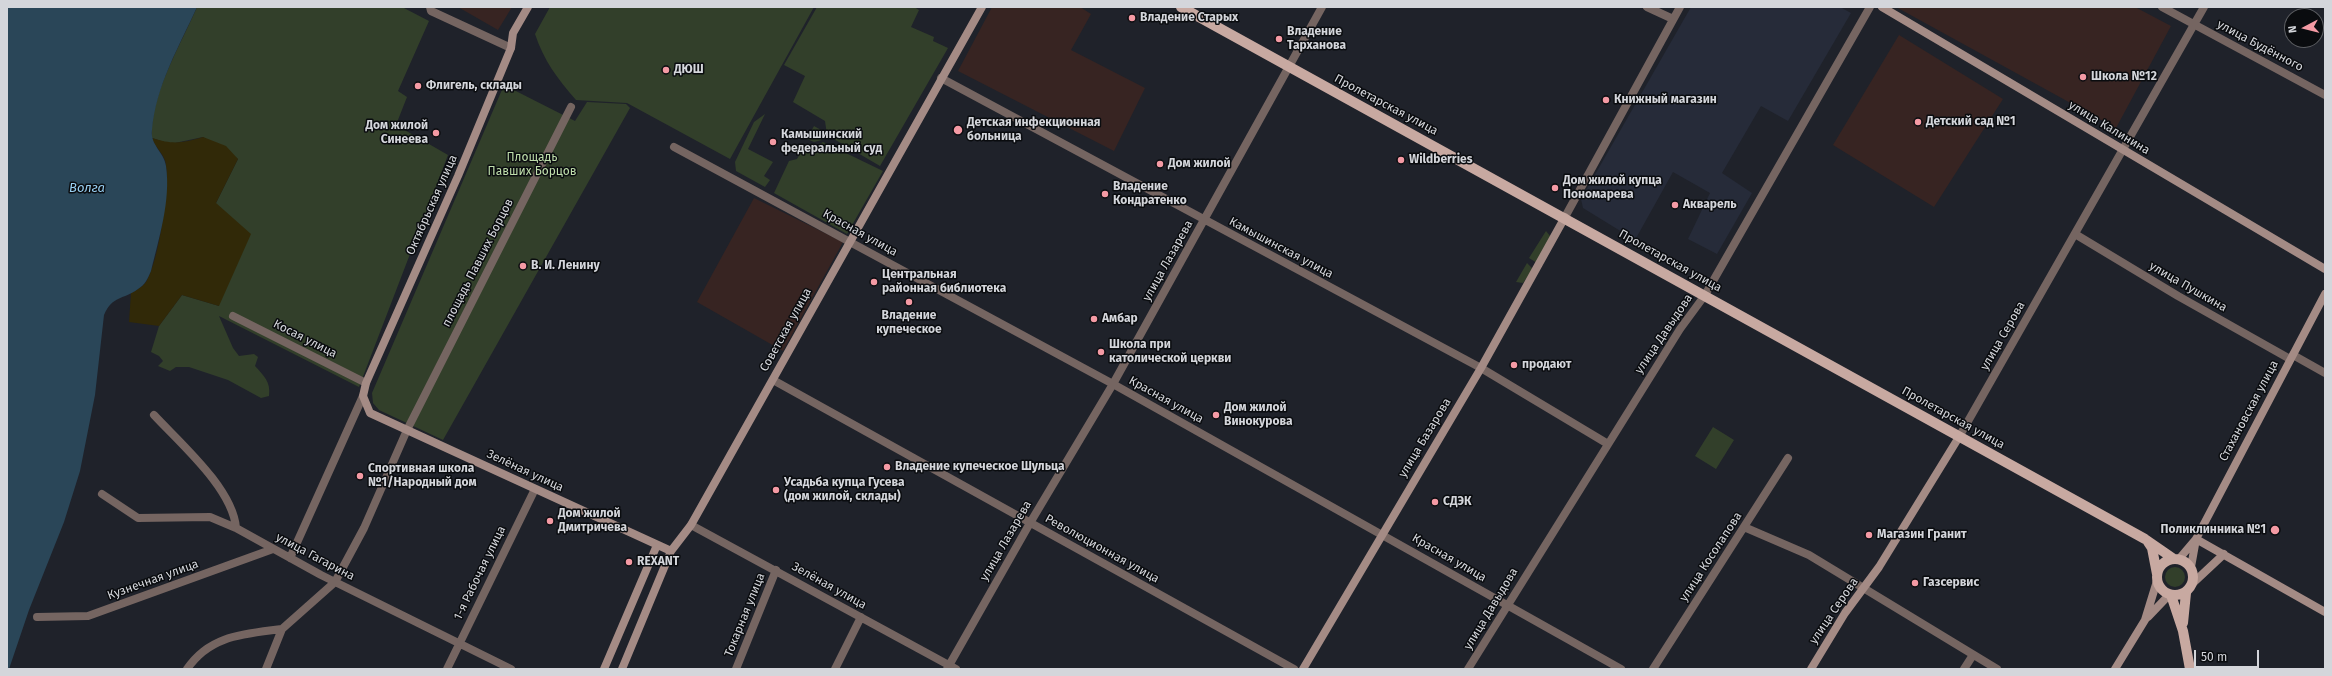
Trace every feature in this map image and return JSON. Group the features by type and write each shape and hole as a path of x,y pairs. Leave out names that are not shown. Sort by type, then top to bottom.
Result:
{"main road":[{"name":"Пролетарская улица","path":"1181,7 1289,68 1564,217 2145,539 2176,559"},
{"path":"2145,539 2152,548 2157,578 2163,592 2170,595 2186,593"},
{"path":"2157,578 2161,565 2176,559 2191,567 2194,576 2193,583 2186,593 2183,631"},
{"path":"2170,595 2183,631 2190,669"}],"street":[{"name":"Октябрьская улица","path":"363,396 366,383 458,176 511,48 513,33 528,7"},
{"name":"Советская улица","path":"622,669 671,551 691,525 849,241 982,7"},
{"name":"улица Лазарева","path":"951,668 1030,523 1113,384 1322,7"},
{"path":"1647,7 1673,19"},
{"path":"1564,217 1680,7"},
{"name":"улица Давыдова","path":"1468,669 1680,329 1705,295 1870,7"},
{"name":"улица Калинина","path":"1883,7 2325,269"},
{"name":"улица Будённого","path":"2162,7 2325,95"},
{"name":"улица Серова","path":"1811,669 1879,567 1959,436 2204,7"},
{"path":"431,9 511,48"},
{"name":"Камышинская улица","path":"941,78 1481,368 1608,444"},
{"name":"площадь Павших Борцов","path":"335,582 364,528 407,430 571,107"},
{"name":"Красная улица","path":"674,147 1113,384 1621,669"},
{"name":"улица Базарова","path":"1303,669 1481,368 1564,217"},
{"name":"улица Пушкина","path":"2075,234 2178,296 2291,357 2325,373"},
{"name":"Стахановская улица","path":"2176,559 2196,539 2325,294"},
{"name":"Косая улица","path":"233,316 366,383"},
{"name":"Революционная улица","path":"772,380 1294,669"},
{"path":"290,558 363,396"},
{"name":"Зелёная улица","path":"363,396 370,413 671,551"},
{"path":"154,415 224,492 235,516 236,528"},
{"name":"улица Косолапова","path":"1653,669 1788,458"},
{"name":"1-я Рабочая улица","path":"447,669 535,489"},
{"name":"улица Гагарина","path":"102,494 138,518 210,517 236,528 335,582 511,669"},
{"name":"Зелёная улица","path":"691,525 776,570 951,668"},
{"path":"1744,527 1809,555 1997,669"},
{"path":"2196,539 2325,612"},
{"name":"Стахановская улица","path":"2191,567 2196,539"},
{"path":"604,669 657,544"},
{"name":"Кузнечная улица","path":"37,617 88,616 273,549"},
{"path":"2193,583 2224,554"},
{"name":"Токарная улица","path":"736,669 776,570"},
{"path":"2145,620 2157,578"},
{"path":"266,669 282,629 335,582"},
{"path":"2115,669 2145,620 2170,595"},
{"path":"835,669 861,617"},
{"path":"187,669 196,656 217,642 237,635 282,629"},
{"path":"1964,669 1973,654"}],"shaded area":[{"path":"458,7 512,7 498,30"},
{"path":"992,7 1080,7 1091,14 1071,50 1145,88 1114,151 958,71"},
{"path":"1691,7 1840,7 1851,13 1788,121 1761,106 1722,173 1752,193 1717,254 1688,239 1710,193 1673,172 1635,240 1583,208 1581,199"},
{"name":"Школа №12","path":"1896,7 2135,7 2171,26 2116,128"},
{"name":"Детский сад №1","path":"1899,35 2003,99 1934,207 1833,145"},
{"path":"754,198 843,242 783,351 697,302"}],"green space":[{"path":"197,7 402,7 429,21 398,91 407,97 396,125 448,155 359,387 219,316 233,348 239,356 254,354 258,357 255,366 268,383 269,396 261,398 228,380 189,367 176,367 170,371 158,366 163,361 159,356 151,352 159,326 182,295 219,306 216,203 238,159 203,137 170,144 152,138 152,122 161,88 167,71"},
{"name":"ДЮШ","path":"550,7 814,7 730,159 627,103 576,100 552,69 535,34"},
{"path":"817,7 914,7 919,10 911,27 934,37 933,41 948,48 880,166 827,135 825,121 793,102 805,76 784,65"},
{"name":"Площадь Павших Борцов","path":"504,85 575,121 587,102 626,104 630,108 443,440 379,410 373,403 372,393"},
{"path":"765,114 748,149 773,162 764,176 770,180 765,187 736,171 735,162 754,122"},
{"path":"814,126 821,130 822,140 814,142 807,139"},
{"path":"823,142 883,171 847,234 774,193 789,161 797,159 806,144 813,147"},
{"path":"1546,231 1551,237 1537,263 1529,258"},
{"path":"1527,263 1533,269 1523,283 1516,282"},
{"path":"1713,427 1734,440 1716,469 1695,456"},
{"path":"2171,567 2179,567 2185,573 2185,581 2179,587 2171,587 2165,581 2165,573"}],"sand":[{"path":"203,137 226,146 238,159 216,203 251,234 219,306 182,295 159,326 129,322 131,293 146,282 151,272 162,225 167,176 166,165 164,158 152,138 166,142 178,142"}],"water":[{"name":"Волга","path":"7,7 197,7 169,67 154,113 152,135 155,144 165,161 167,192 161,232 151,271 143,285 111,304 104,315 95,395 80,471 64,522 29,610 9,669 7,669"}],"place":[{"name":"Владение Старых","path":"1132,18"},
{"name":"Владение Тарханова","path":"1279,39"},
{"name":"ДЮШ","path":"666,70"},
{"name":"Школа №12","path":"2083,77"},
{"name":"Флигель, склады","path":"418,86"},
{"name":"Книжный магазин","path":"1606,100"},
{"name":"Детский сад №1","path":"1918,122"},
{"name":"Детская инфекционная больница","path":"958,130"},
{"name":"Дом жилой Синеева","path":"436,133"},
{"name":"Камышинский федеральный суд","path":"773,142"},
{"name":"Wildberries","path":"1401,160"},
{"name":"Дом жилой","path":"1160,164"},
{"name":"Дом жилой купца Пономарева","path":"1555,188"},
{"name":"Владение Кондратенко","path":"1105,194"},
{"name":"Акварель","path":"1675,205"},
{"name":"В. И. Ленину","path":"523,266"},
{"name":"Центральная районная библиотека","path":"874,282"},
{"name":"Владение купеческое","path":"909,302"},
{"name":"Амбар","path":"1094,319"},
{"name":"Школа при католической церкви","path":"1101,352"},
{"name":"продают","path":"1514,365"},
{"name":"Дом жилой Винокурова","path":"1216,415"},
{"name":"Владение купеческое Шульца","path":"887,467"},
{"name":"Спортивная школа №1/Народный дом","path":"360,476"},
{"name":"Усадьба купца Гусева (дом жилой, склады)","path":"776,490"},
{"name":"СДЭК","path":"1435,502"},
{"name":"Дом жилой Дмитричева","path":"550,521"},
{"name":"Поликлинника №1","path":"2275,530"},
{"name":"Магазин Гранит","path":"1869,535"},
{"name":"REXANT","path":"629,562"},
{"name":"Газсервис","path":"1915,583"}]}
